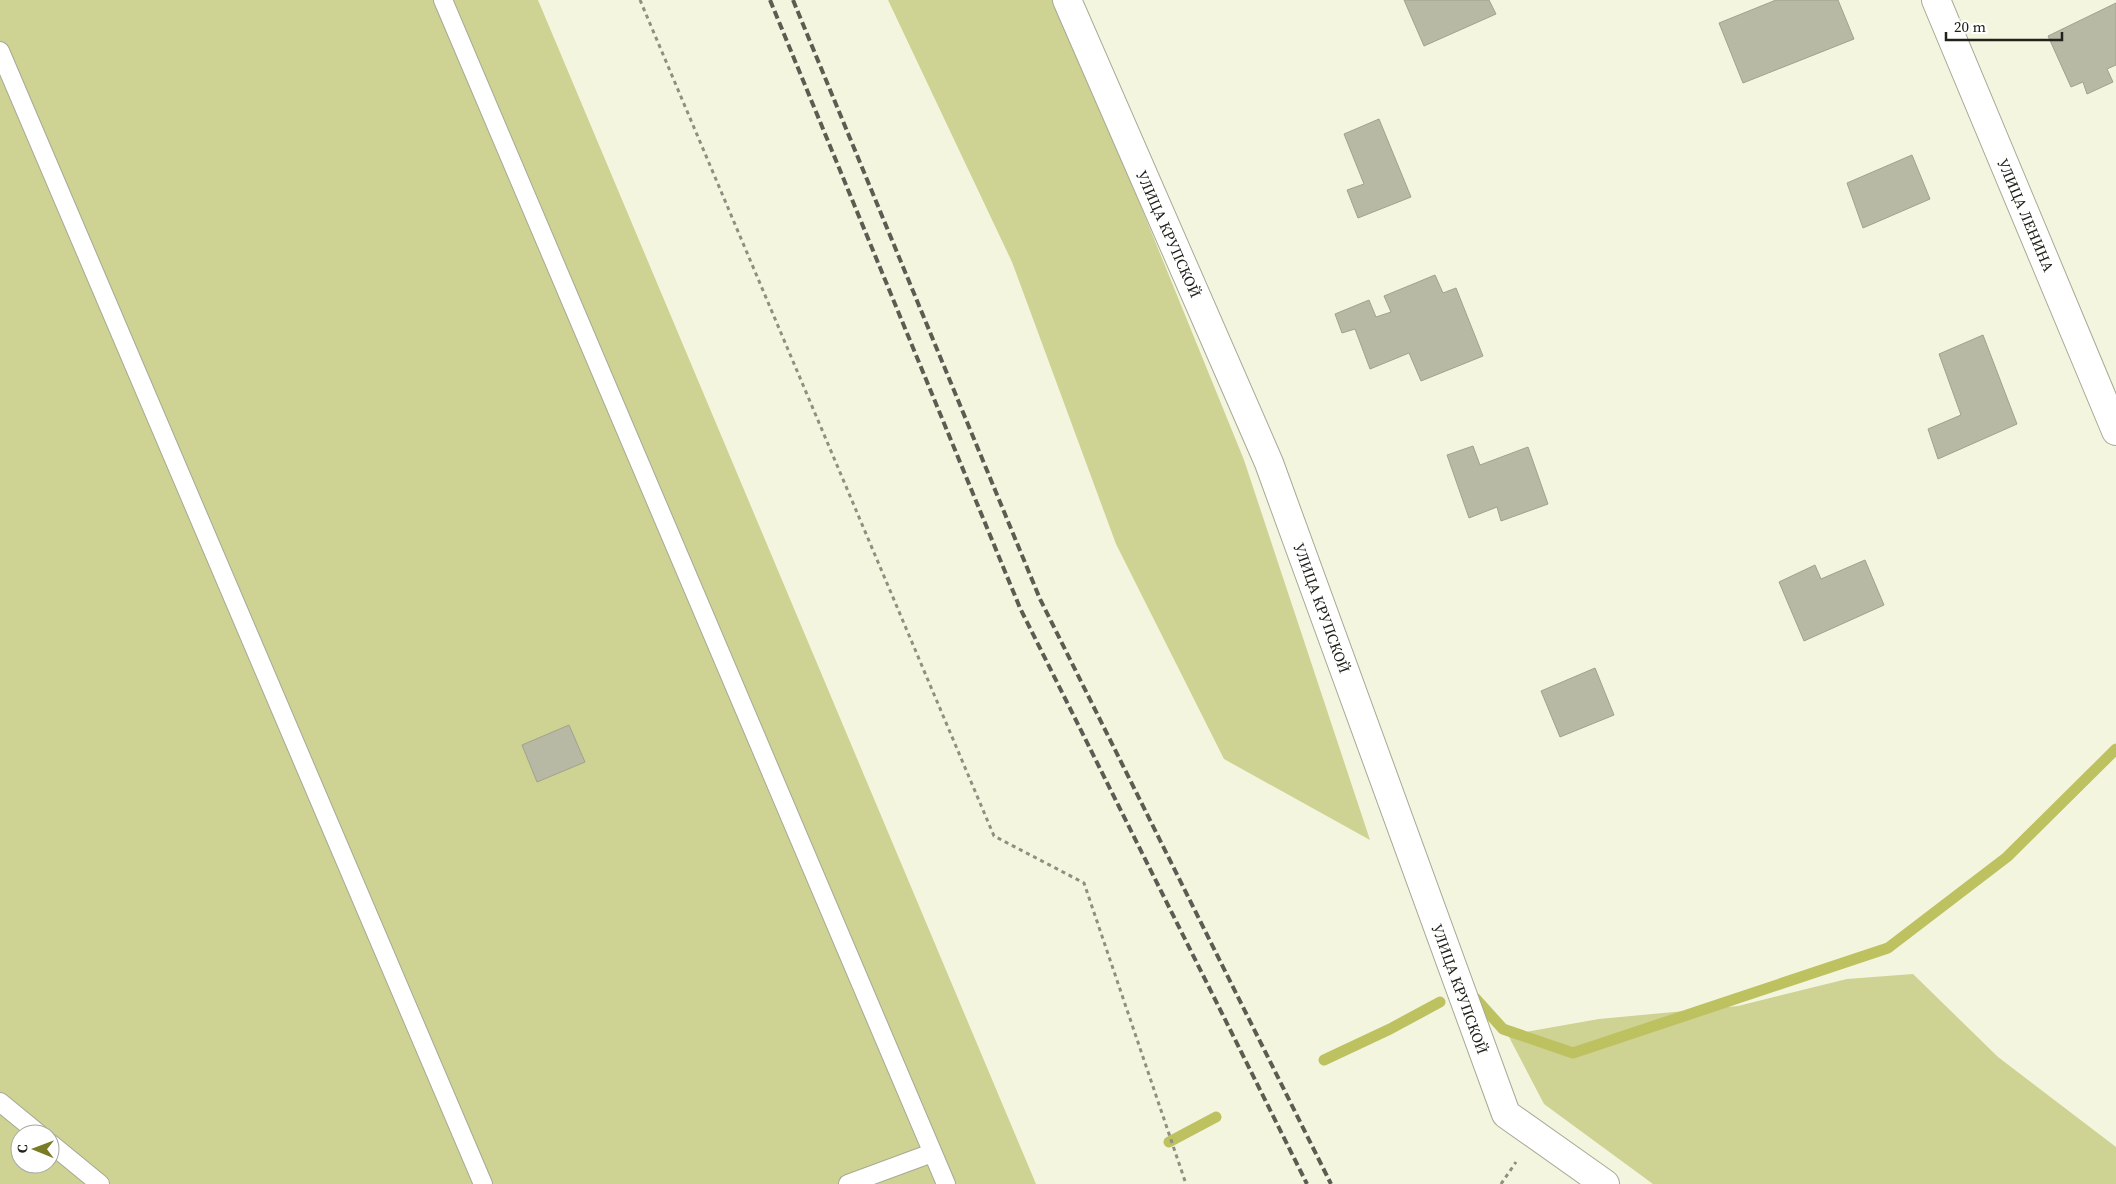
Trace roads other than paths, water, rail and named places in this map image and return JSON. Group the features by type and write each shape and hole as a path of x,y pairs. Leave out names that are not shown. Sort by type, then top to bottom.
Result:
{"street":[{"name":"УЛИЦА КРУПСКОЙ","path":"1067,0 1270,463 1506,1114 1605,1184"},
{"name":"УЛИЦА ЛЕНИНА","path":"1936,0 2116,431"}],"lane":[{"path":"443,0 946,1184"},
{"path":"0,51 483,1184"},
{"path":"0,1102 27,1124"},
{"path":"60,1151 100,1184"},
{"path":"848,1184 932,1153"}],"waterway":[{"path":"1475,998 1503,1029 1573,1053 1888,948 2007,857 2116,749"},
{"path":"1324,1060 1390,1029 1440,1002"},
{"path":"1169,1142 1216,1117"}],"railway":[{"path":"770,0 1020,608 1307,1184"},
{"path":"793,0 1040,599 1331,1184"}]}
